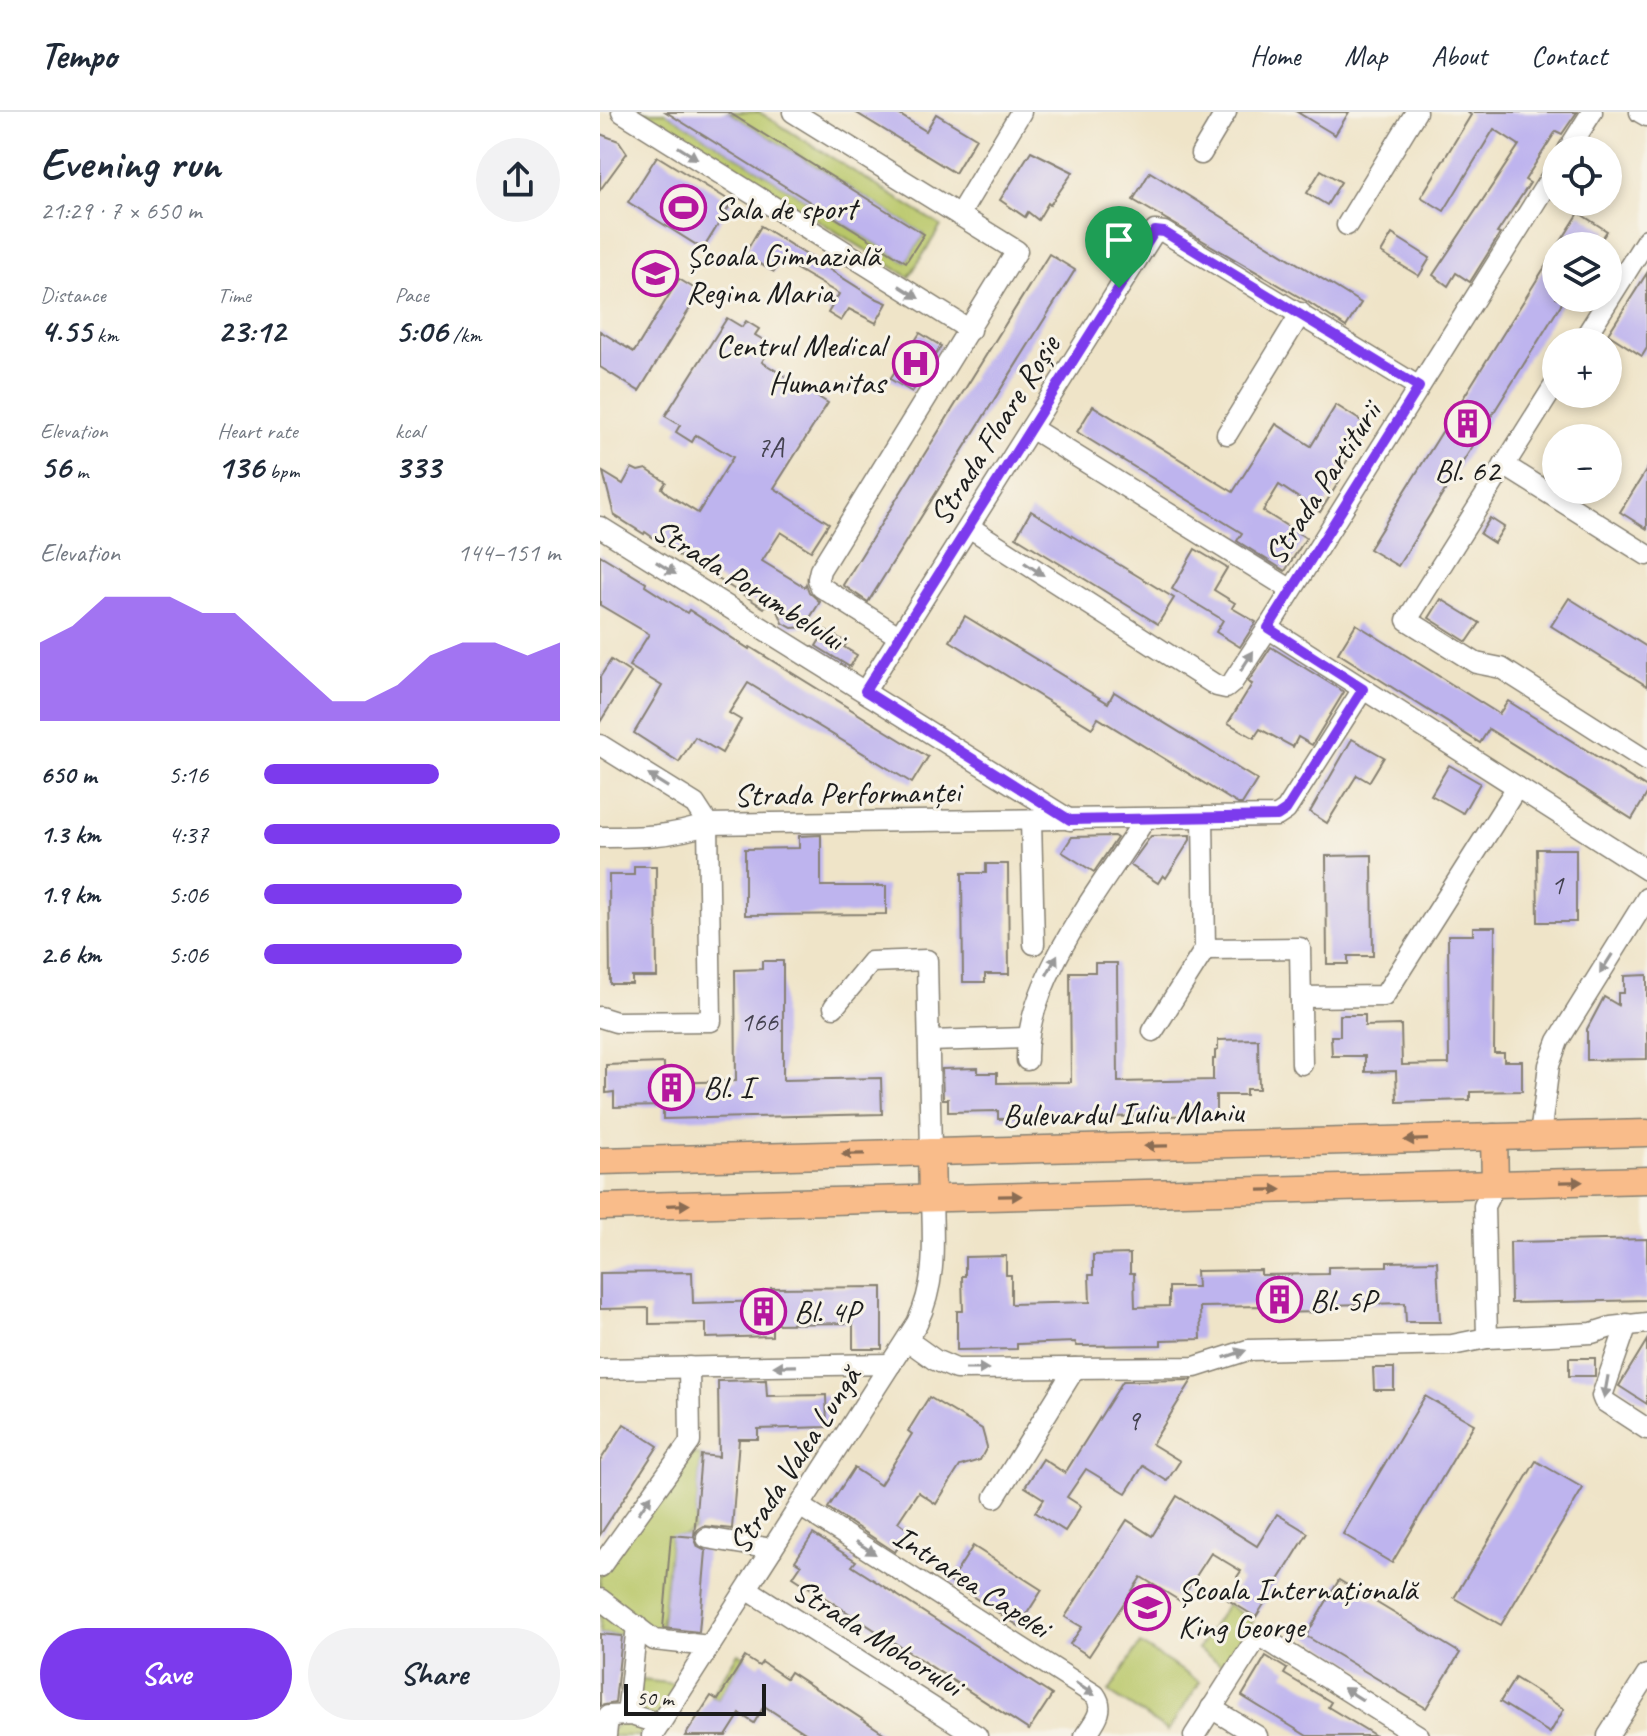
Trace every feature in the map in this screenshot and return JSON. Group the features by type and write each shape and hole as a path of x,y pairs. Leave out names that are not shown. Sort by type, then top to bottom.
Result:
{"main road":[{"name":"Bulevardul Iuliu Maniu","path":"600,1161 1647,1133"},
{"path":"1494,1137 1495,1184"},
{"path":"931,1152 932,1198"},
{"path":"600,1207 1647,1180"}],"street":[{"path":"622,112 970,330"},
{"path":"959,215 1021,112"},
{"path":"1201,154 1226,112"},
{"path":"1347,225 1416,112"},
{"path":"1577,136 1592,112"},
{"path":"1640,112 1647,116"},
{"path":"802,114 1017,251 820,570 818,579 821,587 900,637"},
{"name":"Strada Partiturii","path":"969,527 1217,686 1226,688 1268,628 1542,191"},
{"name":"Strada Floare Roșie","path":"865,691 1155,231 1164,232 1419,387"},
{"path":"1591,328 1647,239"},
{"path":"1227,434 1301,313"},
{"path":"1542,405 1407,620 1476,663 1501,668 1647,761"},
{"path":"1031,428 1290,589"},
{"path":"1504,465 1647,555"},
{"name":"Strada Porumbelului","path":"600,527 1070,820"},
{"path":"1268,628 1647,870"},
{"name":"Strada Performanței","path":"600,837 658,837 680,834 708,824 1271,817 1282,814 1363,689"},
{"path":"600,745 695,804 708,824 711,1021 616,1022 600,1017"},
{"path":"1301,997 1384,996 1517,787"},
{"path":"1153,1031 1205,949 1203,818"},
{"path":"1027,1060 1026,1038 1049,969 1145,819"},
{"path":"1031,820 1034,944"},
{"path":"1540,1136 1549,1065 1558,1041 1647,898"},
{"path":"1205,949 1300,948 1302,1064"},
{"path":"834,1007 871,962 927,960 931,1152"},
{"path":"929,1041 1026,1038"},
{"path":"1487,1338 1484,1206 1495,1184"},
{"name":"Strada Valea Lungă","path":"656,1730 907,1340 925,1307 934,1269 932,1198"},
{"path":"907,1340 935,1360 956,1369 1195,1367 1248,1350 1452,1345 1487,1338 1592,1333 1637,1323"},
{"path":"1637,1323 1602,1396 1604,1401 1647,1429"},
{"path":"603,1373 689,1367 891,1364"},
{"path":"600,1567 690,1442 689,1367"},
{"path":"995,1497 1075,1368"},
{"name":"Intrarea Capelei","path":"800,1506 1095,1695 1100,1703 1100,1713 1085,1736"},
{"path":"707,1538 772,1549"},
{"name":"Strada Mohorului","path":"747,1589 977,1736"},
{"path":"600,1599 654,1640 710,1646"},
{"path":"627,1715 637,1626"},
{"path":"1194,1736 1256,1639 1262,1637 1419,1736"},
{"path":"1608,1736 1647,1675"},
{"path":"1211,1708 1257,1736"},
{"path":"606,1736 608,1716 627,1715 656,1730"}],"green space":[{"path":"644,112 666,112 906,262 924,234 728,112 759,112 941,226 909,277"},
{"path":"681,1453 701,1455 695,1529 684,1536 671,1536 660,1641 600,1599 600,1567"},
{"path":"600,1601 633,1635 600,1634"},
{"path":"1227,1604 1253,1621 1224,1666 1198,1649"},
{"path":"1140,1644 1200,1682 1168,1731 1109,1692"},
{"path":"738,1653 745,1657 718,1700 711,1696"},
{"path":"633,1679 685,1685 652,1736 605,1736 627,1715"}],"building":[{"path":"666,112 728,112 924,234 906,262"},
{"path":"855,112 895,112 926,131 936,114 976,138 955,173"},
{"path":"1297,112 1349,112 1335,135"},
{"path":"1467,112 1577,112 1562,134 1556,131 1553,136 1542,136 1542,153 1525,180 1530,183 1470,282 1456,273 1448,286 1433,275 1519,145 1494,129 1444,211 1421,197 1471,115"},
{"path":"600,134 619,141 627,153 600,190"},
{"path":"1031,151 1073,172 1038,220 1028,212 1025,217 1000,200"},
{"name":"Sala de sport","path":"657,156 732,202 703,249 628,202"},
{"path":"1321,170 1341,182 1327,205 1307,193"},
{"path":"1150,172 1361,303 1346,327 1133,200"},
{"path":"1577,216 1584,216 1607,231 1606,232 1567,232"},
{"path":"761,226 887,303 876,323 849,309 841,321 828,313 839,294 781,260 774,272 744,255"},
{"path":"1392,234 1430,258 1419,276 1381,253"},
{"path":"1049,254 1075,270 868,602 843,585"},
{"name":"Bl. 62","path":"1542,271 1542,312 1556,312 1546,328 1542,328 1542,335 1398,566 1369,549"},
{"path":"1647,273 1647,348 1642,356 1622,343 1622,328 1612,328"},
{"path":"679,279 700,292 639,391 600,367 600,331 634,352"},
{"path":"727,318 742,327 746,321 759,329 755,335 772,345 762,362 828,403 774,488 829,523 811,551 781,532 762,561 805,587 806,584 809,592 820,602 804,627 792,628 783,623 772,596 764,608 614,515 603,472 623,484 632,468 638,471 646,469 666,482 662,488 669,495 698,513 733,457 696,435 692,442 676,432 680,425 665,416"},
{"name":"Centrul Medical Humanitas","path":"920,333 941,346 912,392 890,379"},
{"path":"1336,405 1369,426 1336,478 1340,480 1320,512 1279,485 1263,511 1306,538 1285,571 1237,541 1242,533 1077,432 1093,406 1233,492 1276,424 1311,446"},
{"path":"1647,469 1647,529 1620,512"},
{"path":"1031,511 1174,598 1158,624 1016,537"},
{"path":"1490,518 1504,527 1494,543 1480,534"},
{"path":"1195,549 1227,568 1214,590 1235,603 1232,608 1256,622 1240,647 1216,632 1223,620 1172,589"},
{"path":"600,555 687,613 689,610 928,757 912,783 748,683 729,713 741,720 722,753 695,737 679,762 634,733 662,686 629,666 649,634 600,605"},
{"path":"1569,598 1647,647 1647,686 1551,626"},
{"path":"1441,599 1480,623 1467,642 1429,618"},
{"path":"965,616 1108,703 1114,692 1257,780 1242,804 1238,804 1098,718 1092,728 950,641"},
{"path":"1356,624 1499,714 1508,701 1647,788 1647,794 1632,819 1489,729 1480,743 1338,653"},
{"path":"826,630 847,643 844,647 857,655 850,667 816,646"},
{"path":"1271,647 1344,692 1312,745 1298,737 1293,747 1260,729 1254,738 1228,723 1252,684 1248,682"},
{"path":"611,660 631,673 600,722 600,677"},
{"path":"1352,739 1384,757 1369,782 1357,775 1327,823 1310,812"},
{"path":"1449,765 1480,783 1463,813 1431,795"},
{"path":"821,835 821,886 886,886 886,914 745,915 745,849 799,848 799,836"},
{"path":"1190,835 1190,840 1166,878 1163,875 1158,883 1130,865 1151,836"},
{"path":"1072,837 1117,838 1094,872 1062,852"},
{"path":"1537,849 1576,849 1576,922 1538,922"},
{"path":"1372,855 1373,956 1348,956 1348,964 1327,964 1326,856"},
{"path":"986,864 1008,864 1009,974 985,974 985,982 963,982 962,873 986,873"},
{"path":"634,866 656,866 657,977 632,977 632,984 610,984 609,875 634,875"},
{"path":"1473,927 1495,927 1494,1053 1504,1053 1504,1061 1522,1061 1522,1091 1470,1092 1470,1100 1397,1102 1396,1071 1365,1072 1365,1056 1332,1056 1331,1036 1340,1036 1340,1015 1365,1015 1365,1026 1401,1025 1402,1065 1449,1064 1448,935 1473,935"},
{"name":"Bl. I","path":"762,961 783,961 783,1080 881,1078 882,1114 663,1119 663,1106 614,1107 614,1092 606,1093 606,1065 664,1063 664,1083 736,1081 735,970 762,969"},
{"path":"1095,963 1117,963 1118,1082 1213,1080 1213,1059 1218,1050 1218,1040 1258,1039 1259,1089 1246,1089 1246,1095 1216,1095 1216,1115 998,1119 998,1111 948,1112 948,1099 943,1099 942,1069 978,1068 978,1073 997,1073 997,1083 1071,1082 1070,972 1095,972"},
{"path":"1647,975 1647,1059 1587,1060 1587,1029 1604,997 1618,1005 1618,993 1624,993 1624,976"},
{"path":"1647,1239 1647,1300 1511,1303 1510,1242"},
{"name":"Bl. 5P","path":"1130,1254 1135,1307 1169,1306 1169,1287 1197,1287 1196,1271 1261,1270 1261,1275 1328,1274 1328,1267 1437,1261 1440,1322 1406,1322 1405,1303 1326,1305 1326,1312 1264,1313 1264,1306 1200,1307 1201,1339 1161,1340 1161,1345 1077,1346 1075,1342 1017,1344 1017,1349 957,1350 957,1311 963,1311 965,1257 1006,1256 1006,1275 1011,1275 1011,1304 1090,1302 1089,1275 1093,1275 1093,1255"},
{"name":"Bl. 4P","path":"692,1272 693,1303 771,1301 771,1288 882,1287 882,1349 853,1349 853,1323 772,1324 772,1336 706,1338 706,1323 649,1324 649,1308 600,1309 600,1273"},
{"path":"1647,1340 1647,1404 1619,1386"},
{"path":"1569,1358 1595,1358 1595,1376 1569,1376"},
{"path":"1373,1368 1394,1368 1394,1390 1374,1390"},
{"path":"766,1380 767,1396 826,1395 827,1427 758,1429 758,1439 739,1439 732,1529 703,1526 694,1536 701,1455 719,1457 718,1381"},
{"path":"1192,1380 1152,1444 1180,1461 1167,1481 1143,1466 1126,1493 1086,1469 1067,1497 1081,1506 1065,1531 1035,1512 1044,1499 1025,1487 1043,1459 1065,1473 1123,1381"},
{"path":"1425,1396 1474,1424 1392,1563 1343,1534"},
{"path":"929,1397 982,1429 987,1447 980,1460 960,1466 936,1504 918,1492 898,1522 909,1530 895,1552 828,1508 854,1468 880,1485 912,1434 908,1431"},
{"path":"624,1424 658,1446 600,1535 600,1461"},
{"path":"1536,1461 1583,1488 1501,1625 1454,1598"},
{"path":"1177,1496 1257,1546 1277,1514 1308,1533 1256,1617 1228,1600 1241,1580 1237,1577 1241,1571 1211,1553 1180,1601 1141,1577 1089,1656 1070,1644 1082,1627 1065,1617 1127,1520 1152,1536"},
{"path":"813,1534 856,1561 852,1566 1052,1695 1029,1730 793,1577 801,1565 795,1561"},
{"path":"671,1535 694,1537 698,1547 706,1551 699,1632 663,1628"},
{"path":"973,1546 1042,1590 1019,1626 950,1582"},
{"path":"1339,1580 1460,1653 1426,1708 1306,1636"},
{"path":"600,1634 622,1636 615,1703 600,1706"},
{"path":"1266,1656 1287,1669 1284,1674 1331,1702 1328,1707 1376,1736 1307,1736 1242,1696"},
{"path":"745,1657 759,1666 762,1662 786,1678 790,1672 888,1736 810,1736 764,1706 754,1723 740,1714 726,1736 685,1736 711,1696 718,1700"},
{"path":"1515,1678 1564,1709 1550,1733 1500,1702"}],"place":[{"name":"Sala de sport","path":"683,208"},
{"name":"Școala Gimnazială Regina Maria","path":"655,273"},
{"name":"Centrul Medical Humanitas","path":"916,363"},
{"name":"Bl. 62","path":"1467,423"},
{"name":"Bl. I","path":"672,1087"},
{"name":"Bl. 5P","path":"1279,1300"},
{"name":"Bl. 4P","path":"763,1311"},
{"name":"Școala Internațională King George","path":"1147,1607"}],"route":[{"path":"1155,231 1164,232 1419,387 1268,628 1363,689 1286,810 1277,816 1070,820 865,691 1119,288 1155,231"}]}
